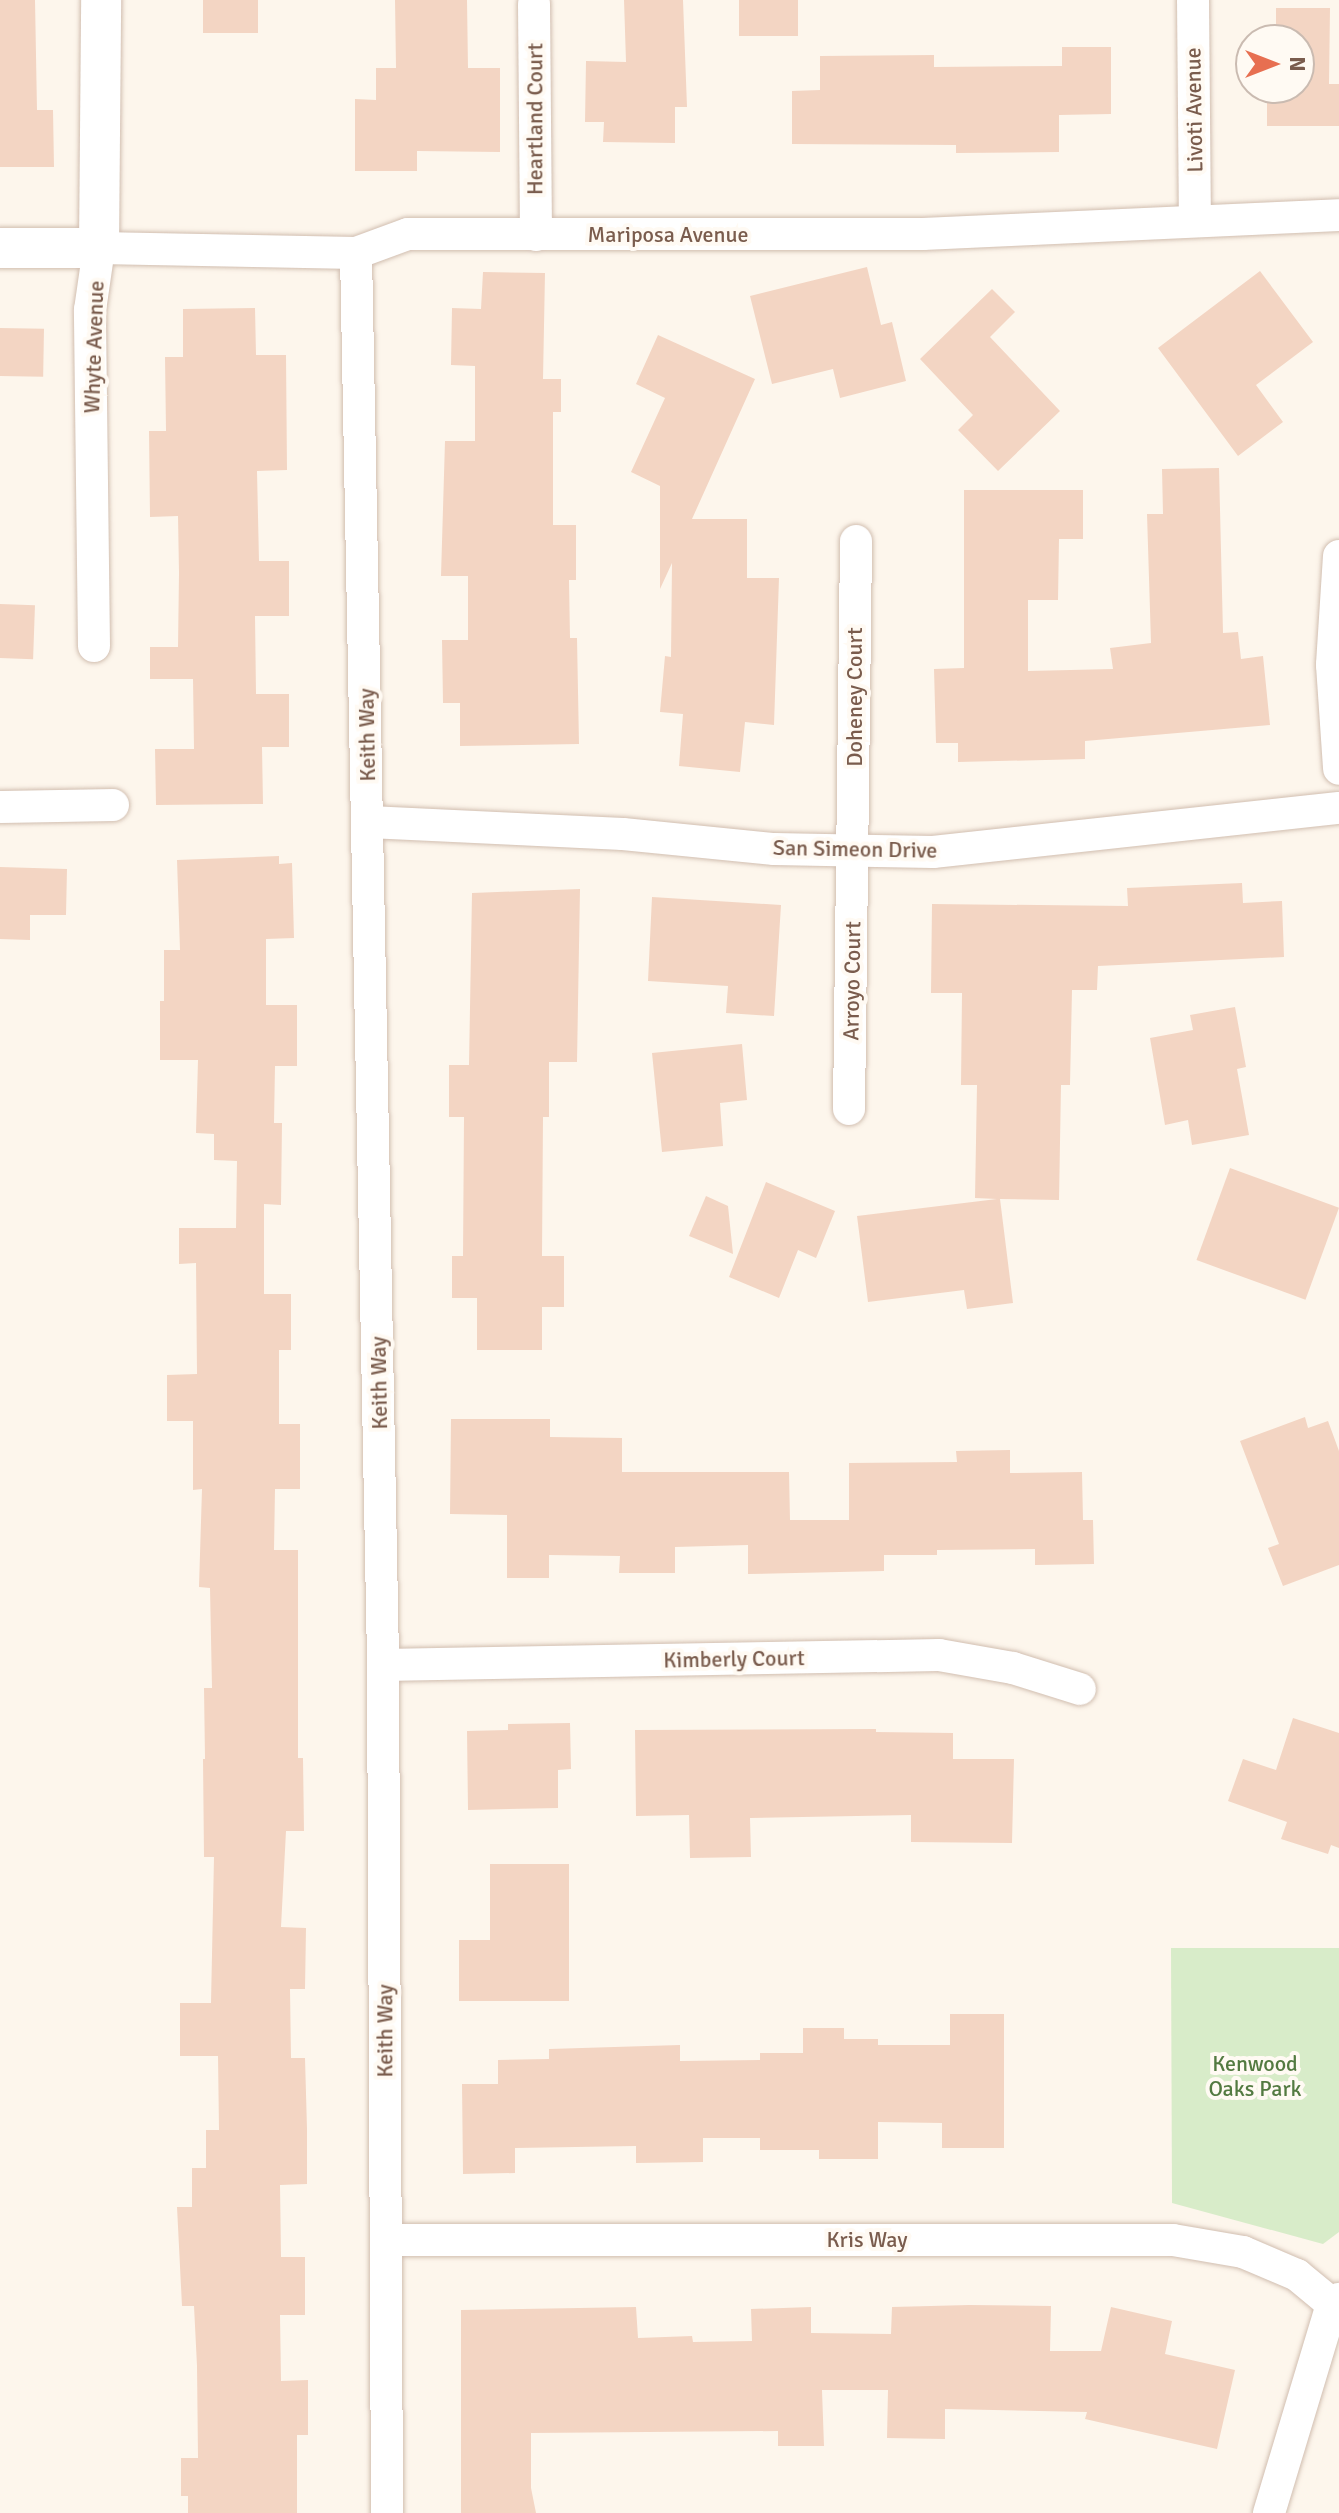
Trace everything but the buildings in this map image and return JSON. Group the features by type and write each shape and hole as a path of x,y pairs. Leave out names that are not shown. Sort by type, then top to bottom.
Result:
{"street":[{"name":"Whyte Avenue","path":"94,646 90,310 99,248 101,0"},
{"name":"Livoti Avenue","path":"1193,0 1195,220"},
{"name":"Heartland Court","path":"534,4 536,235"},
{"name":"Mariposa Avenue","path":"0,248 356,253 408,234 923,234 1339,215"},
{"name":"Keith Way","path":"356,253 383,1665 387,2513"},
{"name":"Doheney Court","path":"854,853 856,541"},
{"path":"1339,556 1332,665 1339,769"},
{"path":"0,807 113,805"},
{"name":"San Simeon Drive","path":"369,822 623,834 854,853 933,852 1339,808"},
{"name":"Arroyo Court","path":"849,1109 854,853"},
{"name":"Kimberly Court","path":"383,1665 939,1655 1013,1668 1080,1689"},
{"name":"Kris Way","path":"386,2240 1173,2240 1243,2252 1297,2275 1336,2302"},
{"path":"1269,2513 1336,2302"}],"green space":[{"name":"Kenwood Oaks Park","path":"1171,1948 1339,1948 1339,2232 1323,2244 1172,2203"}]}
